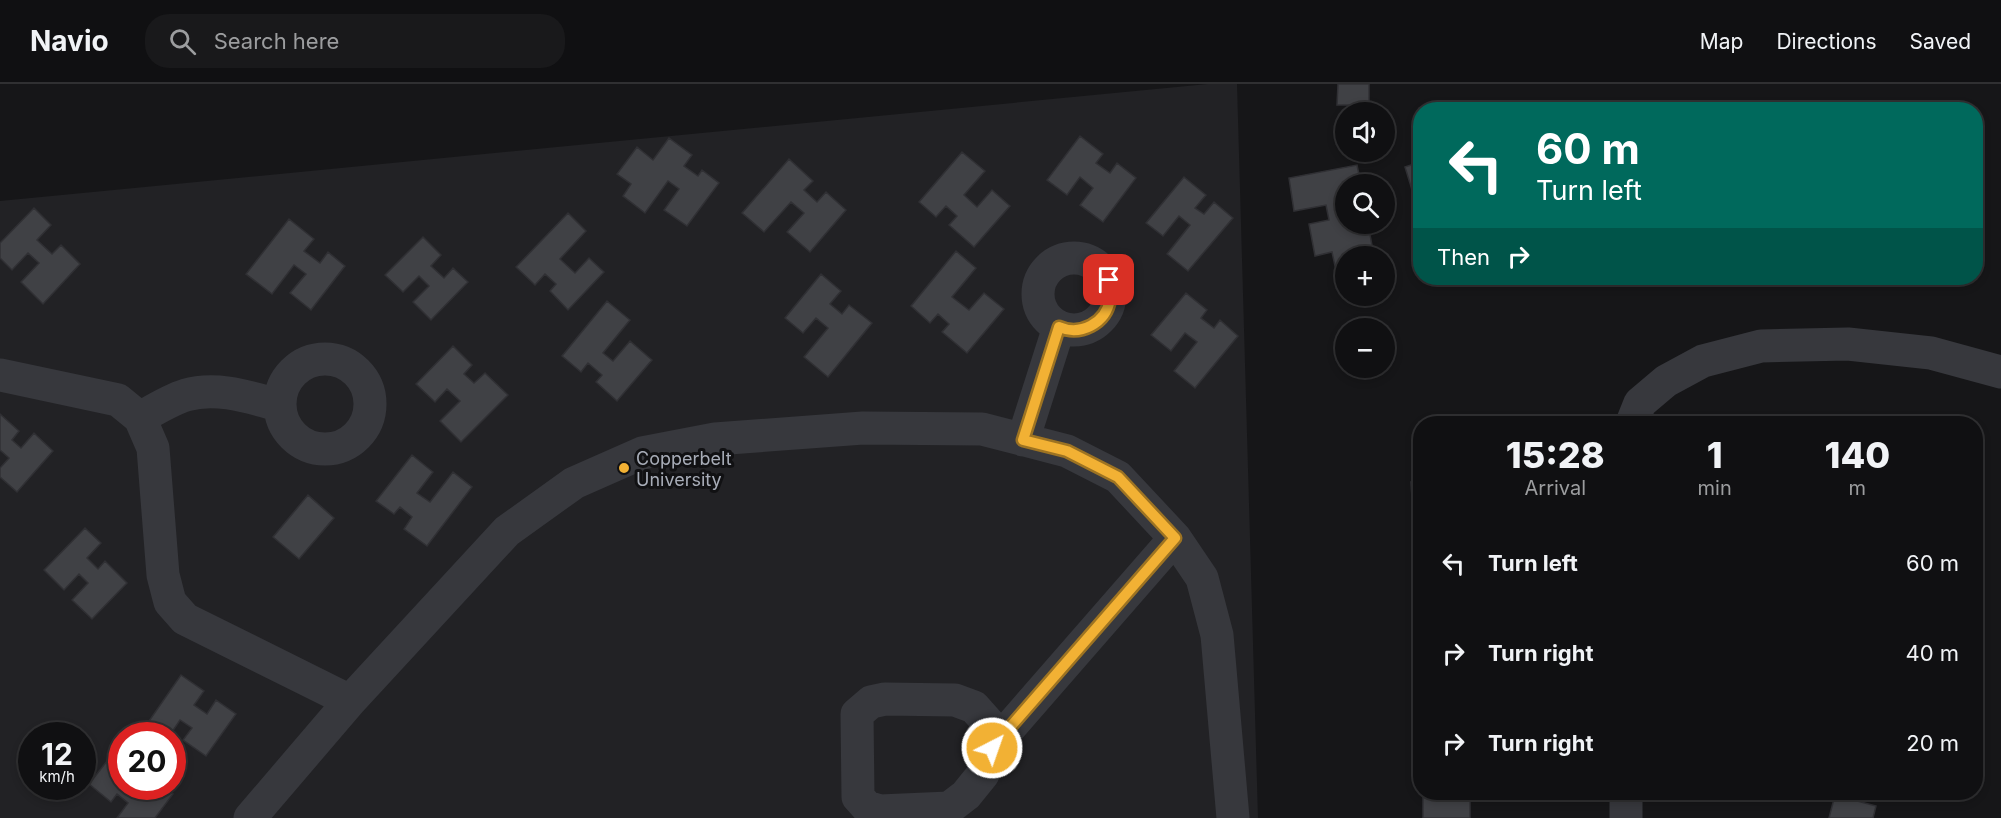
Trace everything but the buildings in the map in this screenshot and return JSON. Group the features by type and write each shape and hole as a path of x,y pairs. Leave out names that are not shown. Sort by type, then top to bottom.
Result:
{"street":[{"path":"1023,440 1059,327"},
{"path":"1635,416 1640,403 1666,381 1703,361 1761,346 1848,344 1931,353 2001,372"},
{"path":"0,375 118,400 140,418 153,448 163,575 170,603 185,619 350,701"},
{"path":"140,418 161,405 186,395 215,392 278,405"},
{"path":"250,818 350,701 507,531 574,483 642,453 715,439 863,428 982,429 1067,451 1118,477 1175,538 1202,578 1217,635 1233,818"},
{"path":"992,748 990,725 974,707 955,700 885,699 870,702 857,714 858,797 867,807 880,811 949,808 966,795 983,774 992,748 1175,538"},
{"path":"1626,800 1626,818"}],"shaded area":[{"name":"Copperbelt University","path":"1208,84 1237,84 1258,818 0,818 0,201"}],"place":[{"name":"Copperbelt University","path":"624,468"}],"route":[{"path":"992,748 1175,538 1118,477 1067,451 1023,440 1059,327 1068,331 1087,328 1103,317 1110,299 1109,280"}]}
